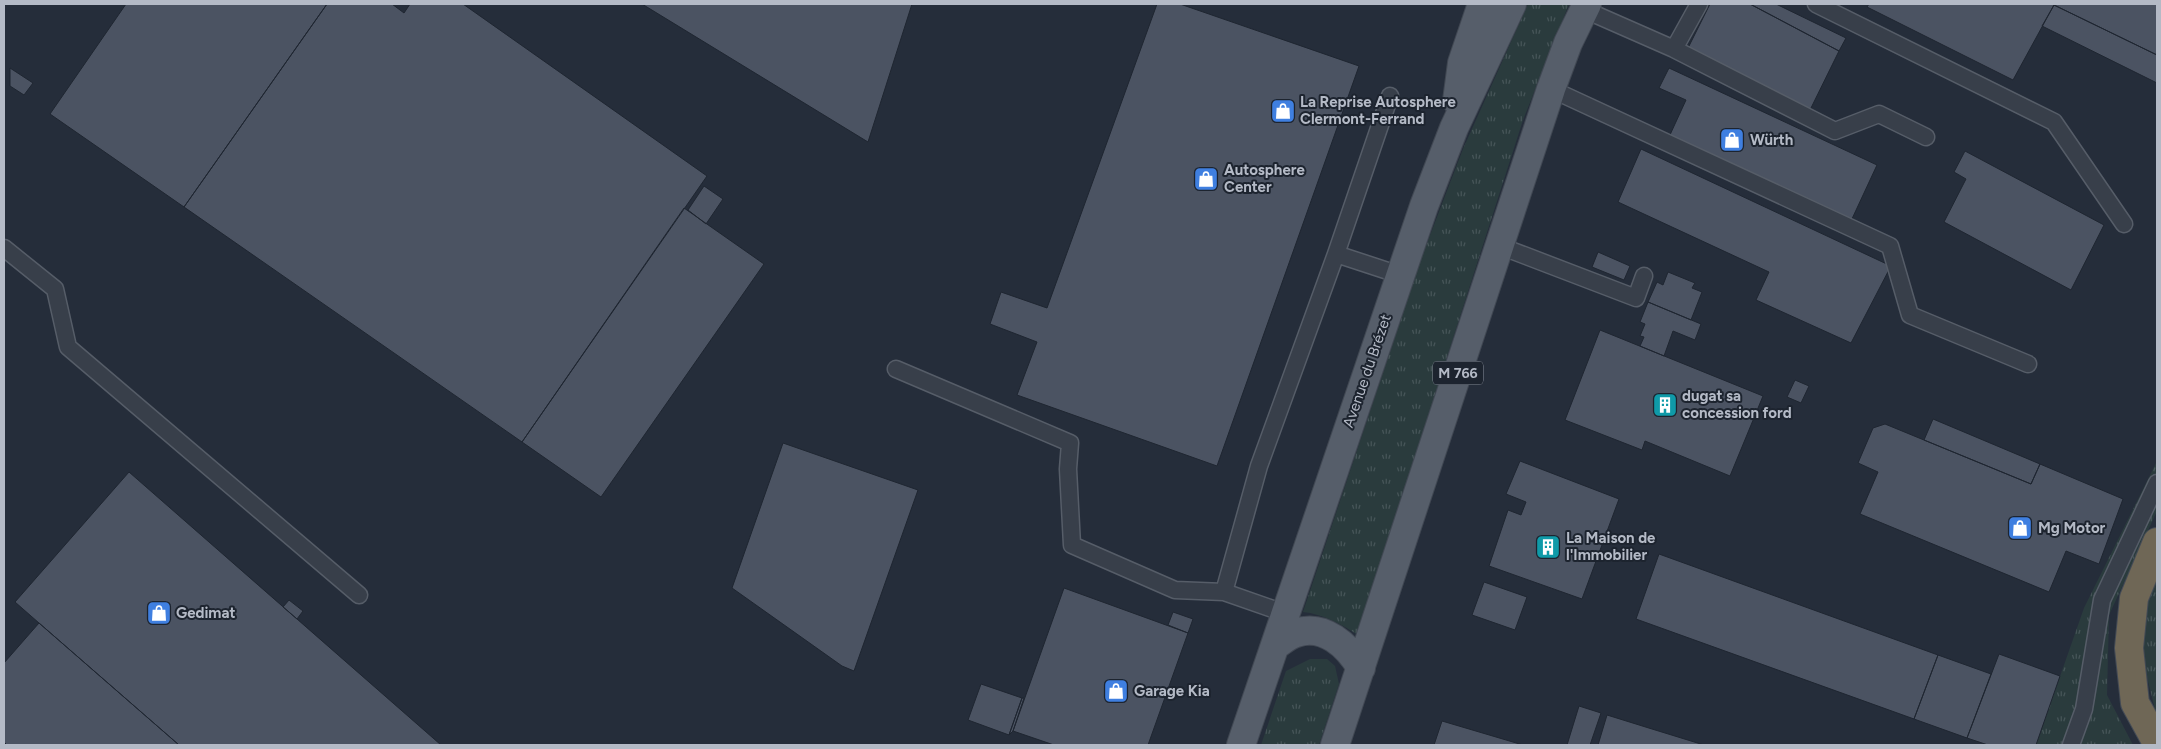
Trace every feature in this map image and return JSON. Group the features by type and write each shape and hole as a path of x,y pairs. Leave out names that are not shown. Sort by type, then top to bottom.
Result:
{"highway":[{"path":"2157,542 2134,598 2129,648 2135,703 2157,743"}],"main road":[{"path":"1454,128 1462,63 1482,4"},
{"name":"Avenue du Brézet","path":"1241,745 1424,206 1454,128 1512,4"},
{"name":"M 766","path":"1335,745 1551,89 1585,6"},
{"path":"1276,645 1296,633 1312,630 1326,634 1341,642 1353,654 1360,668"}],"lane":[{"path":"1674,49 1699,4"},
{"path":"1816,4 2054,122 2124,224"},
{"path":"1585,6 1835,131 1879,114 1926,138"},
{"path":"1551,89 1890,246 1910,315 2028,364"},
{"path":"1224,592 1259,466 1336,254 1390,96"},
{"path":"1500,246 1636,298 1644,276"},
{"path":"4,248 56,289 68,347 359,595"},
{"path":"1336,254 1400,275"},
{"path":"896,369 1070,444 1068,469 1072,545 1175,590 1224,592 1287,614"},
{"path":"2071,745 2084,709 2102,600 2157,483"}],"green space":[{"path":"1528,4 1569,4 1523,120 1358,635 1332,620 1303,612 1421,259 1463,149"},
{"path":"2157,461 2157,511 2109,615 2107,695 2133,745 2036,745 2084,608"},
{"path":"2157,572 2157,717 2140,649 2145,598"},
{"path":"1310,659 1327,659 1335,666 1339,684 1319,745 1261,745 1286,671"}],"building":[{"path":"126,4 327,4 184,207 50,114"},
{"path":"327,4 392,4 404,13 410,4 463,4 707,176 522,442 184,207"},
{"path":"642,4 912,4 868,142"},
{"name":"Autosphere Center","path":"1157,4 1180,4 1359,66 1217,466 1017,395 1037,342 990,324 1001,292 1047,308"},
{"path":"1710,4 1750,4 1839,51 1810,110 1688,48"},
{"path":"1750,4 1776,4 1846,38 1839,51"},
{"path":"1869,4 2157,4 2157,55 2054,5 2013,80 1867,7"},
{"path":"2054,5 2157,55 2157,83 2042,26"},
{"path":"10,68 33,83 24,95 10,86"},
{"path":"1669,68 1877,165 1851,221 1669,137 1686,100 1659,88"},
{"path":"1641,149 1891,266 1851,343 1756,300 1769,272 1618,202"},
{"path":"1965,151 2104,225 2071,290 1944,222 1966,179 1954,172"},
{"path":"704,186 723,199 706,224 688,210"},
{"path":"684,208 764,264 601,497 522,442"},
{"path":"1598,252 1630,266 1624,280 1592,267"},
{"path":"1668,272 1695,283 1692,288 1702,292 1691,320 1648,302 1657,282 1663,285"},
{"path":"1648,302 1701,324 1695,340 1673,331 1664,356 1640,346 1644,337 1640,336 1645,324 1640,322"},
{"name":"dugat sa concession ford","path":"1600,330 1763,396 1730,476 1645,441 1642,450 1565,420"},
{"path":"1795,380 1809,386 1801,403 1787,397"},
{"path":"1933,419 2040,464 2031,484 1924,440"},
{"path":"1885,424 2031,484 2040,464 2123,499 2099,564 2066,551 2049,592 1860,514 1878,472 1858,463 1873,428"},
{"path":"783,443 918,490 854,671 842,666 732,588"},
{"name":"La Maison de l'Immobilier","path":"1520,461 1619,499 1582,599 1489,566 1508,510 1521,515 1526,502 1506,494"},
{"name":"Gedimat","path":"129,472 441,745 179,745 15,602"},
{"path":"1659,554 1938,655 1914,719 1636,619"},
{"path":"1484,582 1527,597 1515,630 1472,615"},
{"path":"1064,588 1188,633 1148,745 1054,745 1013,731"},
{"path":"289,600 303,611 297,619 283,607"},
{"path":"1173,612 1193,619 1188,633 1168,625"},
{"path":"39,623 179,745 7,745 4,742 4,663"},
{"path":"1999,654 2060,676 2036,745 1988,745 1967,738"},
{"path":"1938,655 1991,674 1967,738 1914,719"},
{"path":"981,684 1022,698 1009,735 968,720"},
{"path":"1022,698 1024,698 1013,731 1009,735"},
{"path":"1579,706 1601,713 1590,745 1567,745"},
{"path":"1607,715 1652,729 1704,745 1598,745"},
{"path":"1442,721 1523,745 1434,745"}],"place":[{"name":"La Reprise Autosphere Clermont-Ferrand","path":"1283,111"},
{"name":"Würth","path":"1732,140"},
{"name":"Autosphere Center","path":"1206,179"},
{"name":"dugat sa concession ford","path":"1665,405"},
{"name":"Mg Motor","path":"2020,528"},
{"name":"La Maison de l'Immobilier","path":"1548,547"},
{"name":"Gedimat","path":"159,613"},
{"name":"Garage Kia","path":"1116,691"}]}
